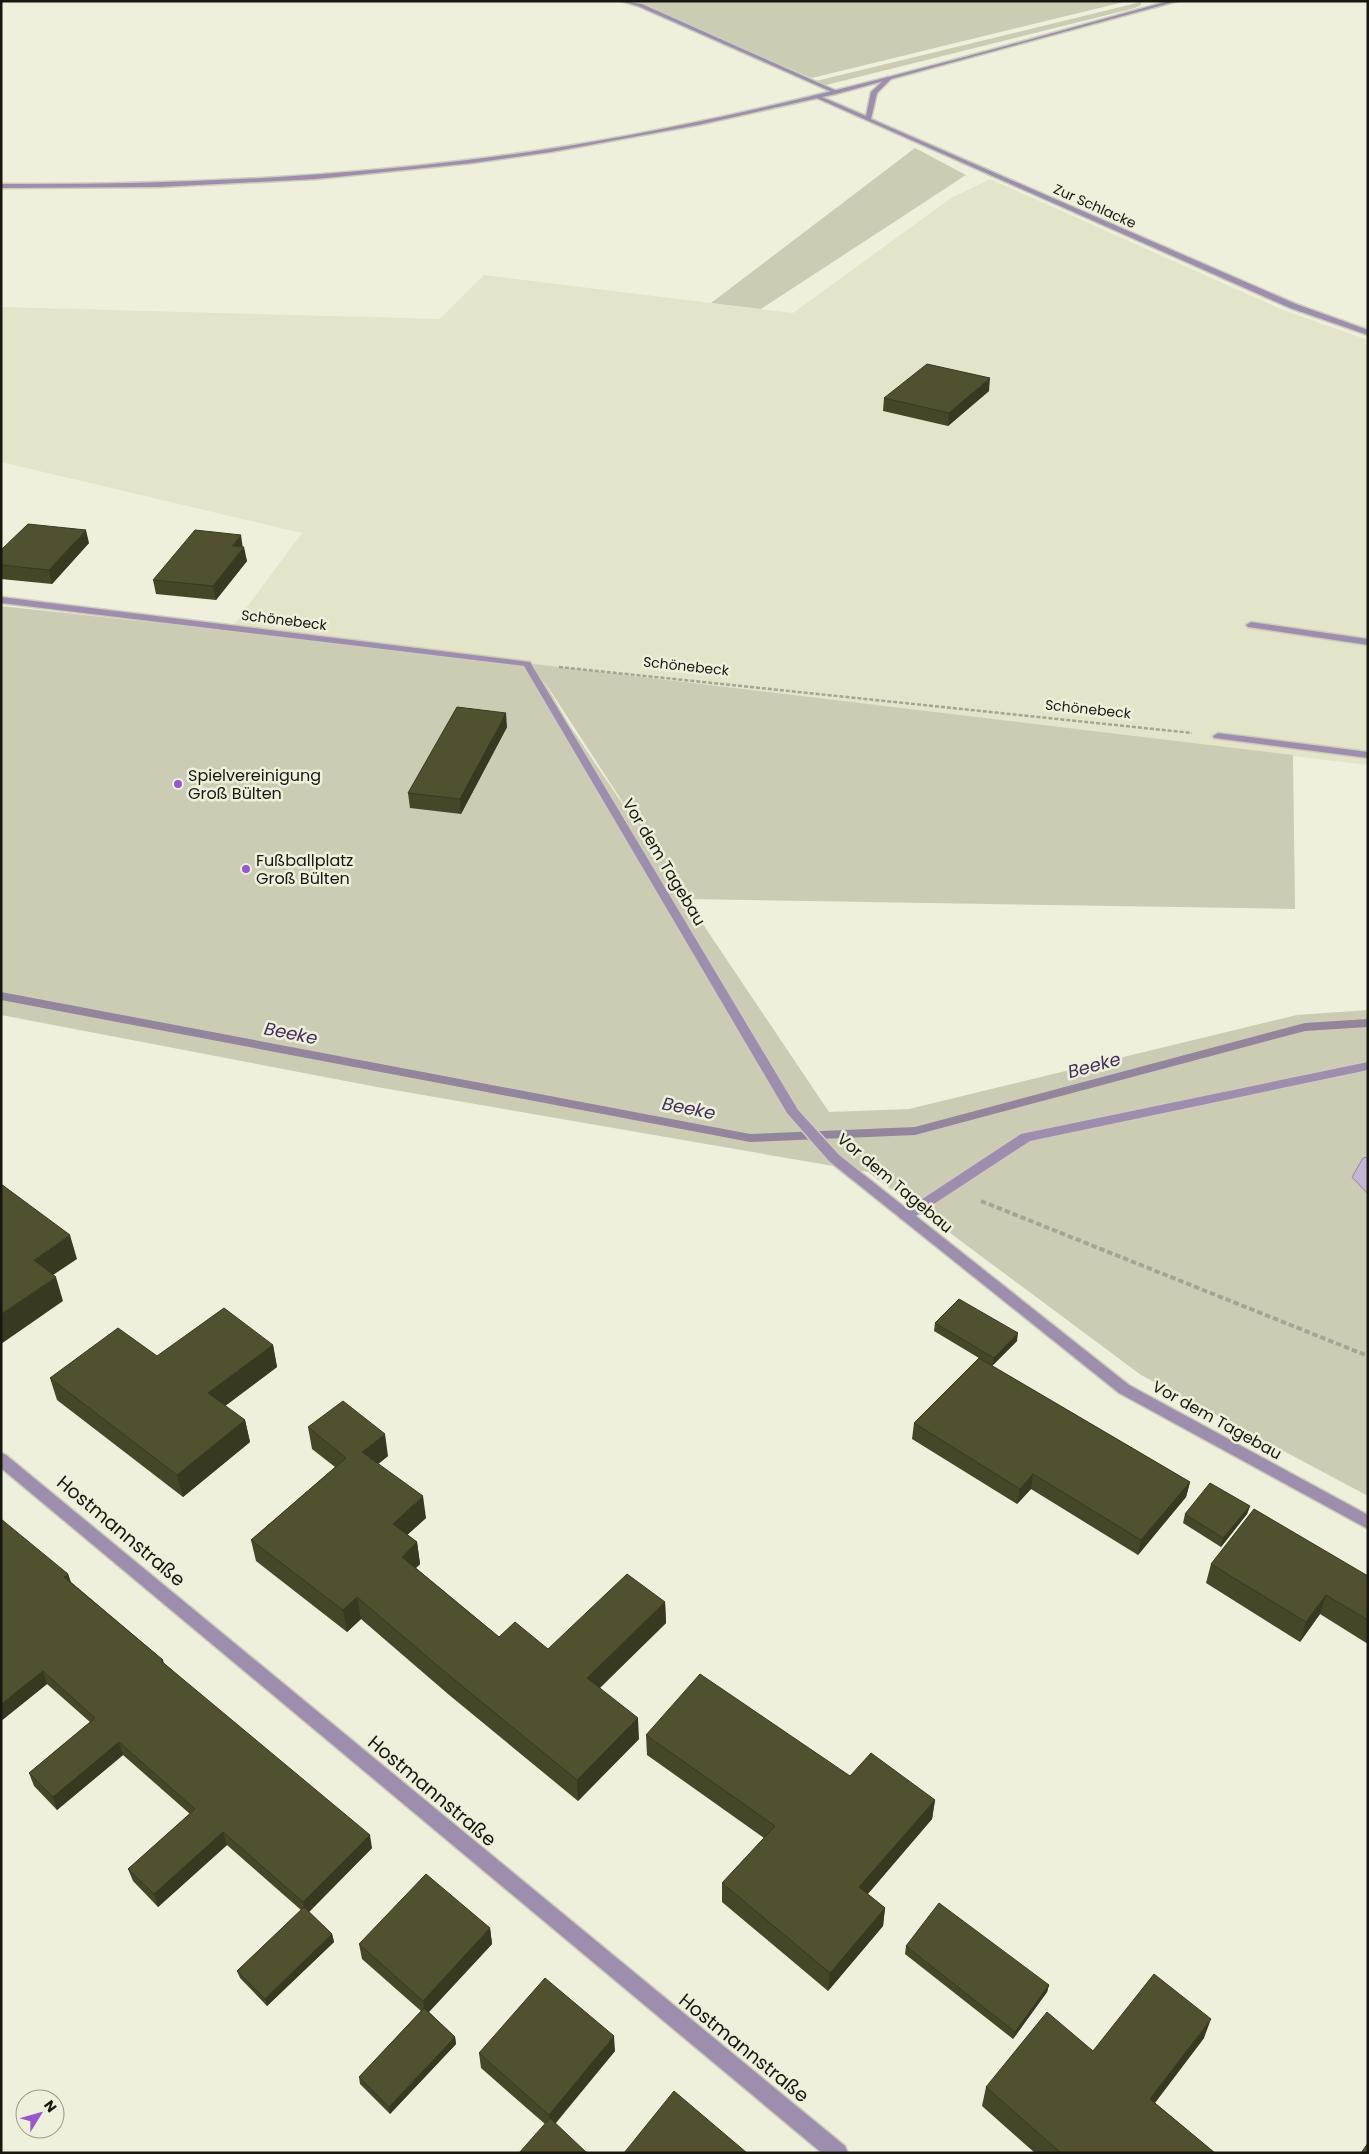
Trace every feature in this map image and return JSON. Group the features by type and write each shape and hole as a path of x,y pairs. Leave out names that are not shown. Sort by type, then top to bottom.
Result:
{"street":[{"path":"624,1 640,5 834,91"},
{"path":"1159,1 1168,4"},
{"path":"1,186 126,185 243,181 436,165 535,152 627,137 815,96 1176,1"},
{"path":"868,120 874,92 889,78"},
{"name":"Zur Schlacke","path":"815,96 1293,306 1368,333"},
{"name":"Schönebeck","path":"1,600 527,664"},
{"path":"1251,625 1368,642"},
{"name":"Vor dem Tagebau","path":"527,664 792,1113 834,1158 1124,1389 1368,1523"},
{"path":"1218,736 1368,755"},
{"path":"906,1216 1026,1137 1368,1066"},
{"name":"Hostmannstraße","path":"1,1459 838,2153"}],"path":[{"name":"Schönebeck","path":"527,664 1218,736"},
{"path":"947,1188 1368,1356"}],"shaded area":[{"path":"630,1 1128,1 812,78"},
{"path":"1141,2 1141,5 1135,8 826,85 816,81"},
{"path":"915,148 966,175 761,309 711,303"},
{"path":"990,179 1283,310 1368,340 1368,765 534,664 229,631 302,533 1,462 1,307 440,319 484,275 793,313 951,198"},
{"path":"1,606 534,664 1293,755 1295,909 686,899 829,1112 909,1109 1297,1015 1368,1010 1368,1157 1363,1158 1352,1177 1368,1194 1368,1496 1141,1375 868,1172 377,1087 1,1015","holes":["542,678 659,858 568,723"]},
{"path":"1368,1157 1368,1194 1352,1177 1363,1158"}],"building":[{"path":"927,364 990,378 949,413 884,398"},
{"path":"28,524 86,530 49,570 1,565 1,550"},
{"path":"195,530 241,535 232,546 244,547 213,586 153,580"},
{"path":"457,707 506,713 460,799 408,793"},
{"path":"1,1184 70,1235 34,1260 56,1277 1,1314"},
{"path":"959,1299 1018,1333 994,1358 935,1323"},
{"path":"224,1308 273,1345 208,1393 245,1420 177,1475 50,1378 118,1328 157,1356"},
{"path":"979,1358 1190,1482 1141,1540 1033,1474 1020,1489 914,1423"},
{"path":"343,1401 385,1434 362,1452 423,1496 393,1524 417,1542 402,1557 499,1637 515,1622 548,1649 627,1574 665,1602 587,1678 638,1718 577,1780 357,1597 343,1610 251,1540 346,1458 308,1427"},
{"path":"1210,1483 1250,1506 1223,1538 1185,1514"},
{"path":"1254,1509 1368,1576 1368,1620 1326,1595 1306,1622 1211,1564"},
{"path":"1,1519 68,1574 64,1577 163,1660 161,1661 370,1835 303,1902 223,1832 154,1894 128,1869 195,1809 119,1742 53,1797 29,1773 95,1718 43,1671 1,1704"},
{"path":"700,1674 850,1776 871,1753 935,1800 859,1887 885,1908 830,1973 722,1883 775,1826 646,1735"},
{"path":"426,1874 490,1928 423,2001 359,1944"},
{"path":"939,1903 1049,1985 1015,2032 906,1946"},
{"path":"304,1907 332,1934 265,1999 237,1971"},
{"path":"1154,1974 1211,2019 1150,2099 1215,2153 1061,2153 986,2087 1047,2012 1093,2051"},
{"path":"545,1978 614,2036 549,2115 479,2053"},
{"path":"424,2008 455,2037 389,2107 359,2077"},
{"path":"674,2091 747,2153 624,2153"},
{"path":"550,2118 587,2153 519,2153"},
{"path":"1368,2143 1368,2153 1361,2153"}],"waterway":[{"name":"Beeke","path":"1,996 750,1138 915,1131 1305,1027 1368,1023"}],"place":[{"name":"Spielvereinigung Groß Bülten","path":"178,784"},
{"name":"Fußballplatz Groß Bülten","path":"246,869"}]}
